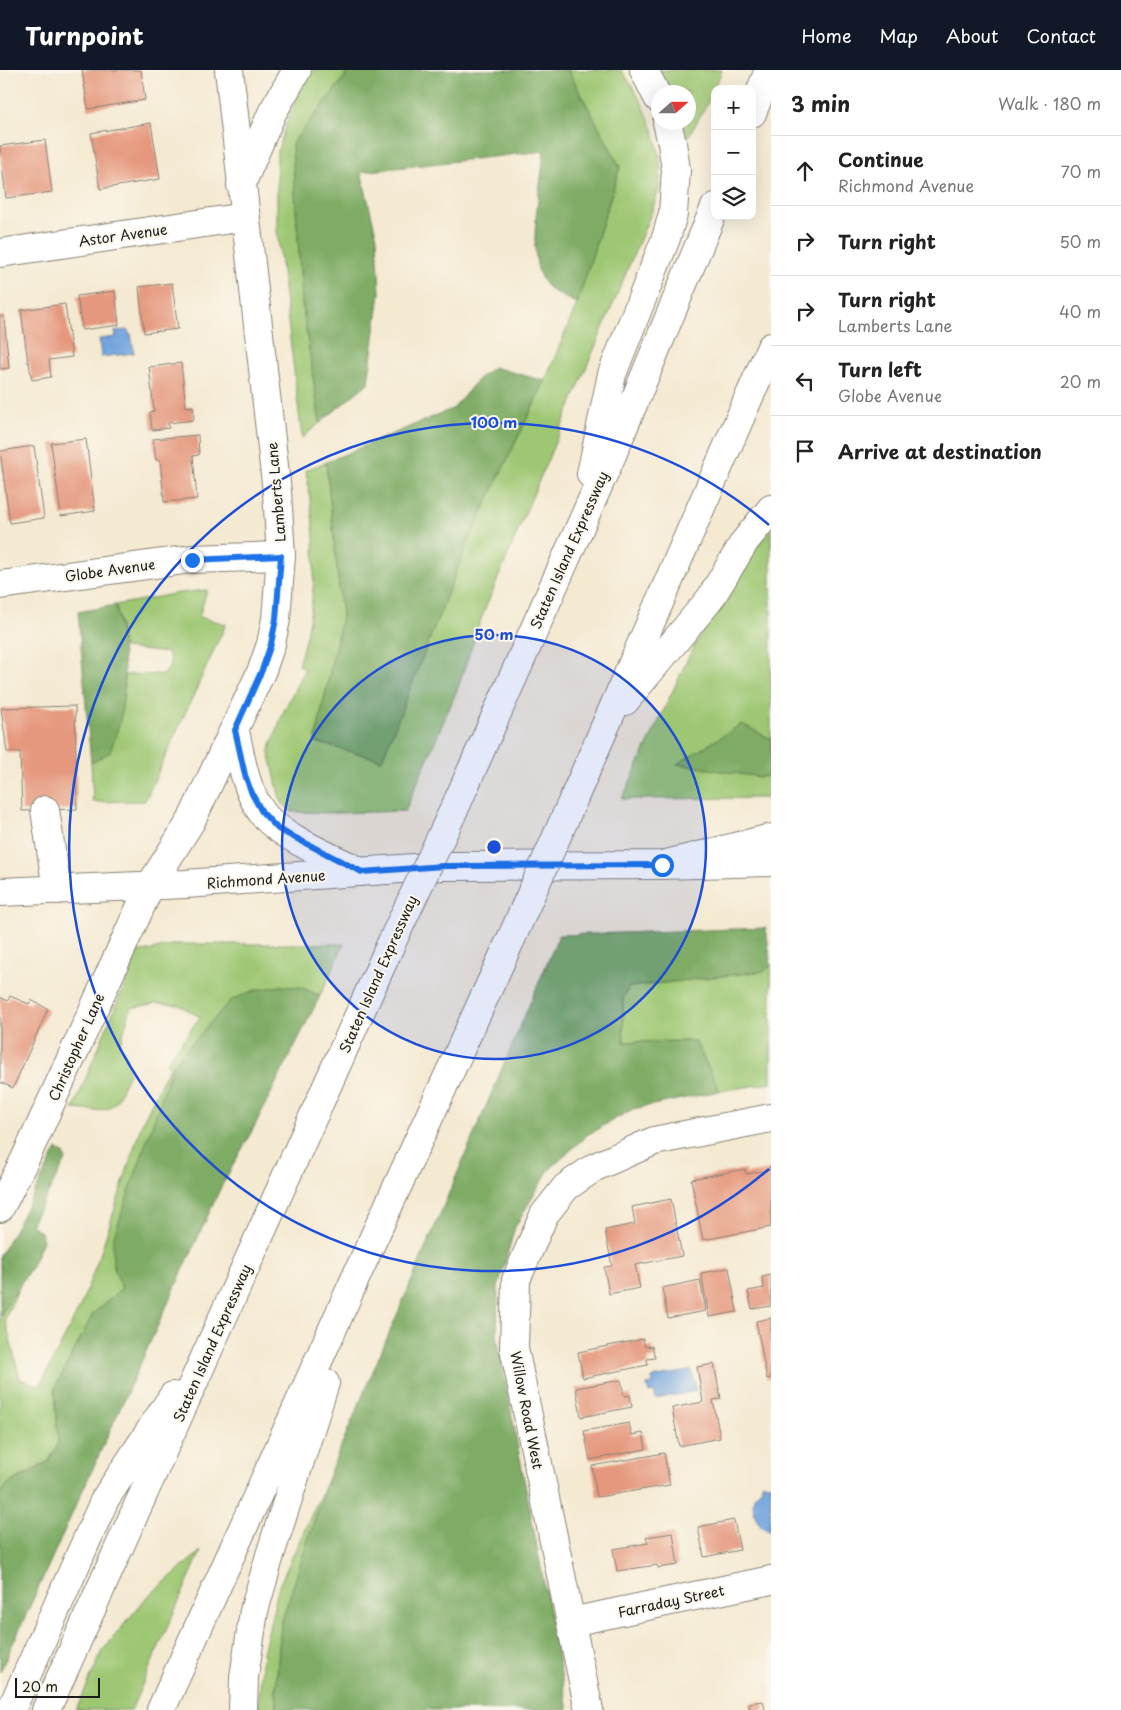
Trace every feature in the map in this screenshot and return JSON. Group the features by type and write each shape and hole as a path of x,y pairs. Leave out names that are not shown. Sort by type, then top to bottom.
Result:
{"main road":[{"name":"Lamberts Lane","path":"150,886 192,821 235,730 262,670 271,644 276,619 281,556 275,466 229,70"},
{"path":"241,184 272,113 298,70"},
{"path":"644,70 652,85"},
{"path":"756,103 769,70"},
{"path":"580,528 612,374 666,238 672,214 676,170 669,130"},
{"name":"Astor Avenue","path":"0,253 245,217"},
{"name":"Staten Island Expressway","path":"46,1710 580,528 711,217"},
{"path":"161,1710 369,1248 511,939 771,347"},
{"path":"605,726 710,599 744,541 771,509"},
{"name":"Globe Avenue","path":"0,585 192,560 281,556"},
{"path":"235,730 245,775 252,794 265,816 278,829 362,872"},
{"path":"46,810 57,890"},
{"path":"662,865 771,838"},
{"name":"Richmond Avenue","path":"0,892 150,886 443,866 662,865 771,862"},
{"name":"Christopher Lane","path":"0,1208 29,1152 150,886"},
{"name":"Willow Road West","path":"589,1710 514,1348 516,1280 544,1215 566,1187 595,1167 654,1141 771,1118"},
{"path":"243,1710 244,1677 254,1611 275,1537 369,1248"},
{"path":"11,1710 106,1499 220,1326"},
{"name":"Farraday Street","path":"571,1622 771,1580"}],"green space":[{"path":"313,70 350,70 292,145 302,302 320,423 302,438 277,230 277,153 290,112 308,76"},
{"path":"350,70 568,70 620,167 577,304 547,286 540,275 536,259 536,222 544,151 361,172 377,238 380,293 368,383 320,423 302,302 292,144"},
{"path":"568,70 621,70 630,82 651,124 651,130 653,130 660,158 661,174 659,189 652,211 481,619 457,690 405,811 292,812 282,803 269,751 283,713 305,668 298,665 309,618 313,587 314,555 313,522 306,470 326,462 342,616 315,742 470,537 545,381 577,304 620,167"},
{"path":"656,70 722,70 716,85 711,85 711,97 696,123 696,85 664,85"},
{"path":"678,130 692,130 689,136 680,138"},
{"path":"493,367 545,381 470,537 382,760 315,742 342,616 326,462 454,408 478,379"},
{"path":"771,528 771,798 622,799 691,652 732,580"},
{"path":"207,590 199,617 226,624 145,801 93,802 91,763 110,752 121,714 124,675 163,674 170,665 168,653 124,648 116,605 179,593"},
{"path":"116,605 124,673 121,714 110,752 91,763 78,612"},
{"path":"742,724 771,739 771,776 759,777 677,764"},
{"path":"766,928 771,965 765,971 629,987 623,998 624,1042 695,1041 720,1091 633,1109 587,1135 548,1171 515,1227 498,1287 497,1337 568,1710 277,1710 276,1688 281,1624 330,1472 559,935"},
{"path":"176,944 344,944 320,996 301,987 113,1265 122,1288 93,1314 55,1388 58,1444 49,1461 9,1483 0,1493 0,1316 21,1283 5,1319 20,1379 40,1386 80,1307 100,1255 142,1123 170,1066 166,1063 200,1017 179,1005 157,1003 131,1008 120,1044 127,1057 129,1073 116,1102 109,1108 97,1111 73,1109 138,952"},
{"path":"771,965 771,1083 720,1091 695,1041 623,1042 623,998 629,987 765,971"},
{"path":"280,986 301,987 320,996 254,1127 220,1189 0,1672 0,1493 9,1483 34,1471 49,1461 58,1444 55,1388 93,1314 122,1288 113,1265 113,1239 173,1064 230,1001 252,991"},
{"path":"57,1149 64,1154 66,1160 31,1225 41,1232 43,1241 32,1266 0,1316 0,1255"},
{"path":"328,1478 281,1624 276,1688 277,1710 258,1710 263,1653 279,1586"},
{"path":"201,1551 131,1710 76,1710 103,1650 146,1598"}],"water":[{"path":"128,330 129,335 131,334 134,353 101,357 99,339 116,337 115,331"},
{"path":"692,1370 696,1391 656,1399 654,1392 649,1393 647,1385 653,1384 652,1378"},
{"path":"762,1483 771,1484 770,1531 758,1522 753,1507 754,1496 761,1489"}],"building":[{"path":"82,70 141,70 145,100 88,109"},
{"path":"151,123 160,179 100,189 91,133"},
{"path":"45,140 52,192 6,198 0,146"},
{"path":"172,283 178,329 144,333 139,287"},
{"path":"115,291 119,325 82,330 77,296"},
{"path":"65,304 72,357 49,360 51,377 32,380 21,310"},
{"path":"0,316 4,316 9,368 0,369"},
{"path":"181,363 186,407 193,406 194,420 168,423 169,428 152,430 150,412 154,411 149,367"},
{"path":"198,435 199,455 193,456 197,499 164,502 160,459 156,460 153,439"},
{"path":"86,439 95,511 61,516 51,443"},
{"path":"34,446 44,518 10,523 0,451"},
{"path":"75,706 77,809 22,811 20,752 7,752 1,708"},
{"path":"10,996 29,1004 31,1000 48,1009 13,1088 0,1082 0,997 8,1001"},
{"path":"769,1167 771,1167 771,1227 703,1240 691,1179 745,1169 746,1174 769,1170"},
{"path":"671,1199 682,1256 635,1265 640,1288 609,1294 604,1267 612,1266 605,1230 635,1224 632,1207"},
{"path":"729,1268 737,1312 709,1317 701,1273"},
{"path":"771,1275 771,1306 752,1309 748,1291 764,1288 762,1277"},
{"path":"700,1280 706,1311 668,1318 662,1288"},
{"path":"771,1318 771,1378 767,1379 756,1321"},
{"path":"643,1339 645,1347 652,1346 655,1358 647,1359 648,1365 583,1378 578,1352"},
{"path":"714,1364 721,1399 713,1400 720,1438 679,1446 672,1408 703,1402 697,1367"},
{"path":"621,1380 624,1396 630,1395 632,1407 581,1417 576,1388"},
{"path":"629,1423 632,1435 643,1433 646,1449 590,1460 584,1431"},
{"path":"664,1453 670,1485 597,1497 592,1466"},
{"path":"734,1520 740,1550 704,1557 698,1527"},
{"path":"673,1533 678,1565 658,1568 657,1565 617,1571 613,1549 648,1543 646,1537"},
{"path":"763,1701 765,1710 750,1710 749,1703"}],"route":[{"path":"192,560 281,556 276,619 271,644 262,670 235,730 245,775 252,794 262,812 278,829 362,872 443,866 662,865"}]}
